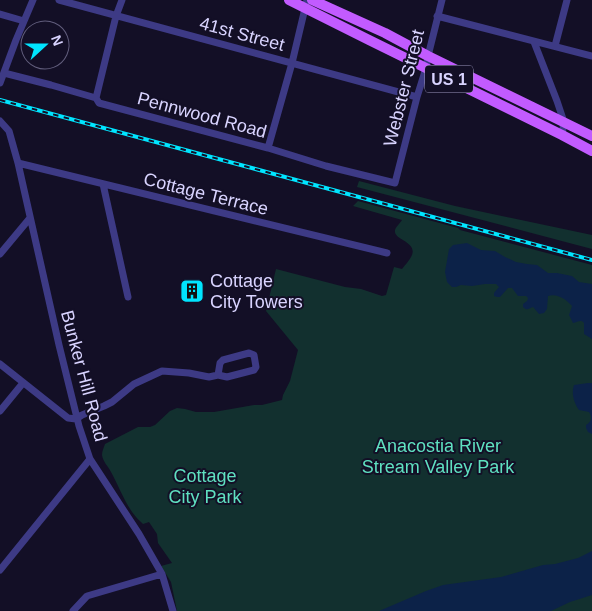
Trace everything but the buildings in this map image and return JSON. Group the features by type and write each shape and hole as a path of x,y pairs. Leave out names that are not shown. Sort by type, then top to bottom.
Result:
{"main road":[{"name":"US 1","path":"289,0 308,3 385,34 592,136"},
{"name":"US 1","path":"308,3 426,68 592,151"}],"street":[{"path":"0,14 24,20 33,0"},
{"name":"41st Street","path":"59,0 417,97"},
{"path":"96,98 116,16 122,0"},
{"name":"Webster Street","path":"396,182 442,0"},
{"path":"555,46 567,0"},
{"path":"268,148 308,3"},
{"path":"438,16 592,56"},
{"path":"0,83 20,31"},
{"path":"534,42 564,122 562,135"},
{"name":"Pennwood Road","path":"4,73 96,98 99,103 268,148 326,166 396,182"},
{"name":"Bunker Hill Road","path":"0,121 10,131 76,419 90,459 139,534 162,574 173,611"},
{"name":"Cottage Terrace","path":"18,163 387,253"},
{"path":"103,184 128,297"},
{"path":"0,254 30,218"},
{"path":"0,364 68,418 76,419 104,406 134,384 162,371 190,373 208,377 218,375 228,377 254,370 256,367 254,355 249,353 224,360 220,364 218,375"},
{"path":"0,411 23,383"},
{"path":"0,570 90,459"},
{"path":"73,611 87,596 162,574"}],"green space":[{"path":"359,181 455,206 592,235 592,249 357,187"},
{"name":"Anacostia River Stream Valley Park","path":"358,201 592,265 592,611 177,611 171,582 161,566 172,563 158,543 157,534 149,522 143,524 128,505 104,462 102,452 105,444 138,427 155,425 170,411 177,408 196,412 214,412 282,400 290,381 298,350 266,311 276,269 345,287 361,289 382,296 386,295 394,267 402,269 412,255 413,250 411,247 395,233 402,220 353,206"}],"water":[{"path":"467,243 481,250 495,251 516,262 537,265 548,273 572,276 579,282 592,284 592,339 584,334 584,323 582,321 573,323 569,315 572,306 558,296 548,296 547,309 544,313 539,314 533,307 527,309 523,307 528,298 526,296 518,296 512,288 508,288 500,297 497,297 494,296 499,287 496,284 452,287 447,282 445,272 449,249 453,245"},
{"path":"592,383 592,434 586,428 591,419 590,414 589,412 579,410 573,395 574,385"},
{"path":"592,551 592,595 551,611 379,611 443,585 501,577 543,565 578,558"}],"railway":[{"path":"0,100 592,260"}],"place":[{"name":"Cottage City Towers","path":"192,291"}],"park label":[{"name":"Cottage City Park","path":"205,486"}]}
